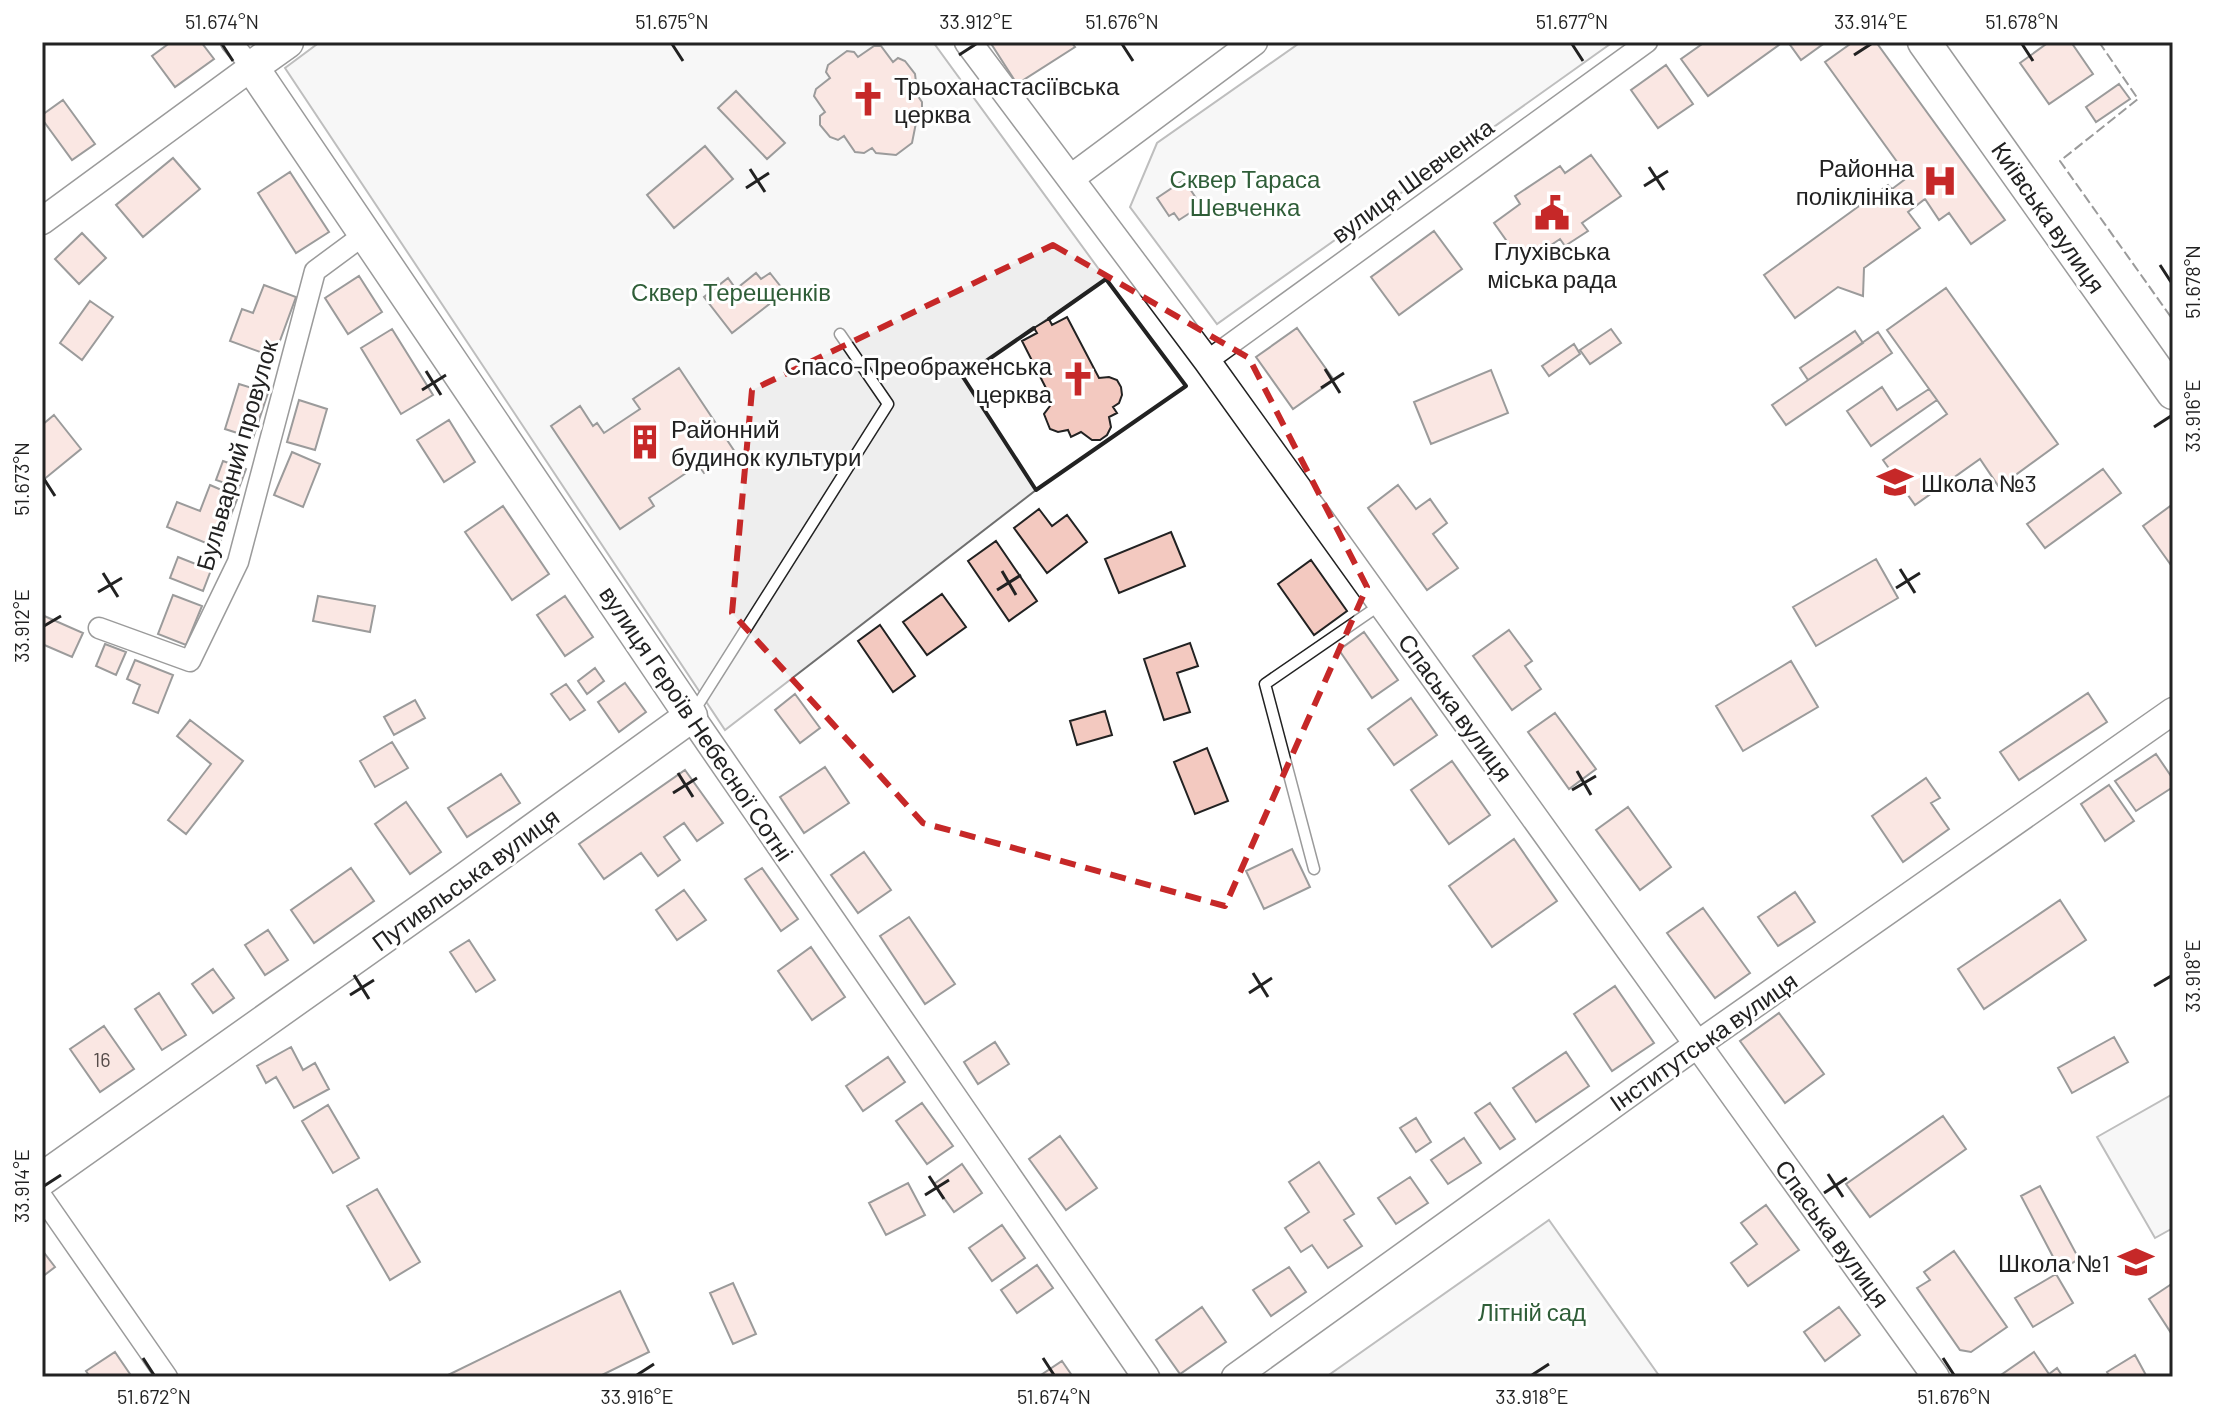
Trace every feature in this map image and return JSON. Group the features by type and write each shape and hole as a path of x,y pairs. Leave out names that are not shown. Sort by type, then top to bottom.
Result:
{"main road":[{"path":"252,67 287,42"},
{"name":"Київська вулиця","path":"1924,42 2173,393"},
{"name":"вулиця Героїв Небесної Сотні","path":"252,67 691,716"},
{"name":"Путивльська вулиця","path":"42,1179 691,716"}],"street":[{"path":"42,221 252,67 231,42"},
{"name":"Спаська вулиця","path":"968,42 1207,361 1936,1377"},
{"path":"1071,178 1254,42"},
{"name":"вулиця Шевченка","path":"1207,361 1647,42"},
{"name":"Бульварний провулок","path":"99,628 190,661 238,562 315,271 365,234"},
{"name":"Інститутська вулиця","path":"1235,1377 1698,1044 2173,711"},
{"name":"вулиця Героїв Небесної Сотні","path":"691,716 1146,1377"},
{"path":"42,1197 167,1377"}],"lane":[{"path":"691,716 888,404 840,334"},
{"path":"1314,869 1265,684 1382,604"}],"highlighted area":[{"path":"1053,245 1249,358 1367,587 1225,906 923,823 732,613 752,390"}],"green space":[{"name":"Сквер Терещенків","path":"320,42 933,42 1106,279 963,377 1036,490 725,730 285,68"},
{"name":"Сквер Тараса Шевченка","path":"1301,42 1613,42 1217,324 1130,207 1157,143"},
{"path":"2173,1094 2173,1228 2155,1238 2097,1137"},
{"name":"Літній сад","path":"1549,1220 1660,1377 1326,1377"}],"building":[{"path":"171,42 201,42 214,59 175,87 152,56"},
{"path":"990,42 1071,42 1075,47 1017,84"},
{"path":"1705,42 1783,42 1708,96 1681,59"},
{"path":"1788,42 1826,42 1801,60"},
{"name":"Районна поліклініка","path":"1853,42 1876,42 2005,220 1971,244 1949,213 1939,220 1925,199 1908,212 1920,228 1864,268 1863,296 1838,287 1795,318 1764,275 1888,185 1892,189 1908,177 1825,62"},
{"path":"2049,42 2071,42 2093,74 2049,104 2020,63"},
{"name":"Трьоханастасіївська церква","path":"874,46 881,46 893,62 898,58 905,61 915,74 916,82 911,86 922,102 922,111 913,117 916,123 912,143 896,155 876,153 872,148 864,153 855,152 844,136 838,140 830,137 820,125 820,116 825,112 814,96 816,89 830,78 826,72 828,65 847,51 854,52 858,57"},
{"path":"1666,65 1693,104 1658,128 1631,90"},
{"path":"2119,84 2130,99 2096,122 2086,107"},
{"path":"736,91 785,143 767,159 718,108"},
{"path":"63,100 95,144 72,160 42,119 42,115"},
{"path":"705,146 733,179 674,228 647,195"},
{"name":"Глухівська міська рада","path":"1591,155 1621,196 1582,223 1588,231 1565,246 1560,239 1523,264 1494,223 1520,204 1515,196 1560,166 1565,173"},
{"path":"173,158 200,189 143,237 116,205"},
{"path":"290,172 329,232 296,253 258,193"},
{"path":"1184,180 1196,198 1191,202 1196,209 1179,220 1174,213 1169,216 1157,198"},
{"path":"1434,231 1462,269 1399,315 1371,277"},
{"path":"82,233 106,258 79,284 55,259"},
{"path":"756,273 761,279 770,273 785,292 732,333 704,297 728,278 736,289"},
{"path":"359,276 382,312 348,334 325,298"},
{"path":"264,285 296,297 274,357 230,341 242,309 253,313"},
{"path":"1946,288 2058,444 1999,487 1980,459 1915,505 1883,460 1947,414 1887,330"},
{"path":"90,301 113,317 82,360 60,343"},
{"name":"Спасо-Преображенська церква","path":"1067,317 1099,378 1117,380 1121,387 1119,403 1113,407 1117,413 1109,417 1111,427 1100,440 1092,440 1081,432 1071,437 1068,430 1058,432 1050,429 1044,414 1053,402 1022,341 1037,333 1034,328 1049,319 1052,325"},
{"path":"1297,328 1334,380 1293,409 1256,357"},
{"path":"392,329 433,395 401,414 361,348"},
{"path":"1611,329 1621,343 1590,364 1580,350"},
{"path":"1855,331 1863,343 1808,380 1800,368"},
{"path":"1878,332 1892,353 1786,425 1772,405"},
{"path":"1574,344 1580,354 1549,376 1542,366"},
{"name":"Районний будинок культури","path":"679,368 735,452 704,473 698,465 649,498 654,506 620,529 551,426 580,406 593,426 597,423 604,433 640,409 633,399"},
{"path":"1491,370 1508,413 1431,444 1414,402"},
{"path":"239,384 268,393 253,438 225,429"},
{"path":"1882,387 1897,410 1929,389 1937,400 1871,446 1847,411"},
{"path":"299,400 327,409 315,450 287,442"},
{"path":"54,415 81,449 42,481 42,425"},
{"path":"449,420 475,462 444,482 417,440"},
{"path":"292,452 320,464 303,507 274,495"},
{"path":"223,461 246,469 239,488 216,480"},
{"path":"2103,469 2121,493 2045,548 2027,524"},
{"path":"210,485 238,497 218,548 167,527 177,502 200,511"},
{"path":"1398,485 1416,509 1430,499 1447,523 1433,534 1458,568 1427,590 1368,508"},
{"path":"2173,504 2173,568 2143,526"},
{"path":"503,506 549,574 512,600 465,532"},
{"path":"1039,509 1052,526 1067,515 1087,542 1047,573 1014,528"},
{"path":"1171,532 1185,566 1119,593 1105,559"},
{"path":"996,541 1037,601 1009,621 968,561"},
{"path":"178,557 211,570 203,591 170,578"},
{"path":"1876,559 1898,598 1816,646 1793,607"},
{"path":"1311,560 1347,611 1314,635 1278,584"},
{"path":"942,594 966,627 927,655 903,622"},
{"path":"173,595 202,606 186,645 158,634"},
{"path":"318,596 375,606 370,632 313,621"},
{"path":"565,596 593,637 565,656 537,615"},
{"path":"42,615 83,633 72,657 42,644"},
{"path":"880,625 915,676 893,692 858,641"},
{"path":"1509,630 1532,661 1525,666 1541,689 1512,710 1473,656"},
{"path":"1364,632 1398,680 1372,698 1339,650"},
{"path":"1190,643 1198,666 1177,673 1190,712 1164,720 1144,659"},
{"path":"105,644 126,652 116,675 96,666"},
{"path":"135,660 173,675 158,713 133,703 140,685 127,679"},
{"path":"1791,661 1818,707 1743,751 1716,706"},
{"path":"595,668 604,681 587,694 578,681"},
{"path":"625,683 646,712 619,732 598,702"},
{"path":"566,684 585,710 570,720 551,694"},
{"path":"2088,693 2107,722 2019,780 2000,752"},
{"path":"795,694 820,728 800,743 775,710"},
{"path":"1411,698 1437,735 1394,765 1368,729"},
{"path":"415,700 425,718 394,735 384,717"},
{"path":"1105,711 1112,735 1077,745 1070,721"},
{"path":"1555,713 1596,769 1569,789 1528,732"},
{"path":"190,720 243,761 186,834 168,820 211,764 177,736"},
{"path":"392,742 408,768 375,787 360,761"},
{"path":"1207,748 1228,801 1195,814 1174,762"},
{"path":"2156,754 2173,779 2173,787 2136,811 2115,781"},
{"path":"1452,761 1490,815 1449,844 1411,790"},
{"path":"825,767 849,803 804,833 780,797"},
{"path":"685,770 723,823 697,841 684,823 664,837 680,860 658,876 641,853 604,879 579,844"},
{"path":"501,774 520,803 467,837 448,808"},
{"path":"1926,778 1940,798 1931,803 1949,829 1903,862 1872,816"},
{"path":"2109,785 2134,821 2105,841 2081,804"},
{"path":"406,802 441,852 410,874 375,824"},
{"path":"1628,807 1671,867 1640,890 1596,830"},
{"path":"1514,839 1557,901 1492,947 1449,886"},
{"path":"1292,849 1310,887 1264,909 1246,871"},
{"path":"864,852 891,890 858,913 831,875"},
{"path":"351,868 374,901 314,943 291,910"},
{"path":"762,868 798,919 781,931 745,879"},
{"path":"684,890 706,920 677,940 656,910"},
{"path":"1795,892 1815,922 1778,946 1758,917"},
{"path":"2060,900 2086,940 1984,1009 1958,969"},
{"path":"1703,908 1750,973 1715,998 1667,933"},
{"path":"909,917 955,984 925,1004 880,936"},
{"path":"268,930 288,960 265,975 245,945"},
{"path":"469,940 495,980 476,992 450,952"},
{"path":"811,947 845,997 812,1020 778,971"},
{"path":"213,969 234,998 213,1013 192,984"},
{"path":"1615,986 1654,1043 1612,1071 1574,1014"},
{"path":"159,993 186,1035 162,1050 135,1009"},
{"path":"1779,1013 1824,1074 1785,1103 1740,1041"},
{"path":"104,1026 134,1069 100,1092 70,1049"},
{"path":"2114,1037 2128,1062 2072,1093 2058,1068"},
{"path":"995,1042 1009,1064 978,1084 964,1062"},
{"path":"291,1047 303,1070 315,1063 329,1089 294,1108 276,1077 266,1083 257,1066"},
{"path":"1566,1052 1589,1086 1536,1122 1513,1088"},
{"path":"888,1057 905,1082 863,1111 846,1086"},
{"path":"922,1103 953,1146 927,1164 896,1121"},
{"path":"1490,1103 1515,1139 1500,1149 1475,1113"},
{"path":"328,1105 359,1158 333,1173 302,1121"},
{"path":"1943,1116 1966,1149 1870,1217 1846,1184"},
{"path":"1416,1118 1431,1142 1416,1152 1400,1128"},
{"path":"1060,1136 1097,1188 1066,1210 1029,1159"},
{"path":"1464,1138 1481,1163 1448,1184 1431,1160"},
{"path":"1319,1162 1354,1214 1344,1220 1362,1246 1328,1268 1312,1245 1301,1252 1285,1228 1309,1212 1289,1182"},
{"path":"962,1164 982,1193 954,1212 934,1184"},
{"path":"1410,1177 1428,1203 1396,1224 1378,1198"},
{"path":"908,1183 925,1215 886,1235 869,1203"},
{"path":"2040,1186 2079,1259 2060,1270 2021,1196"},
{"path":"377,1189 420,1262 390,1280 347,1206"},
{"path":"1766,1205 1799,1250 1748,1286 1731,1263 1757,1244 1741,1223"},
{"path":"1002,1225 1025,1258 992,1281 969,1248"},
{"path":"42,1250 55,1267 42,1277"},
{"path":"1954,1251 2007,1327 1971,1352 1960,1350 1917,1288 1930,1280 1924,1272"},
{"path":"1037,1265 1053,1288 1017,1313 1001,1290"},
{"path":"1289,1267 1306,1292 1271,1316 1253,1290"},
{"path":"2056,1274 2073,1303 2033,1327 2015,1298"},
{"path":"733,1283 756,1334 733,1344 710,1293"},
{"path":"2173,1283 2173,1336 2149,1299"},
{"path":"620,1291 649,1352 598,1377 444,1377"},
{"path":"1202,1307 1226,1342 1180,1374 1156,1340"},
{"path":"1839,1307 1860,1335 1825,1361 1804,1332"},
{"path":"115,1352 132,1377 90,1377 86,1371"},
{"path":"2034,1352 2049,1374 2057,1368 2063,1377 1998,1377"},
{"path":"2135,1355 2147,1377 2110,1377 2107,1372"},
{"path":"1062,1361 1073,1377 1038,1377"}],"fence":[{"path":"2099,42 2138,99 2060,161 2173,320"}],"wall":[{"path":"1034,328 963,377 1036,490 1186,386 1106,279 1049,319"}],"place":[{"name":"Трьоханастасіївська церква","path":"868,99"},
{"name":"Районна поліклініка","path":"1940,181"},
{"name":"Глухівська міська рада","path":"1552,213"},
{"name":"Спасо-Преображенська церква","path":"1078,379"},
{"name":"Районний будинок культури","path":"645,442"},
{"name":"Школа №3","path":"1895,482"},
{"name":"Школа №1","path":"2136,1262"}]}
